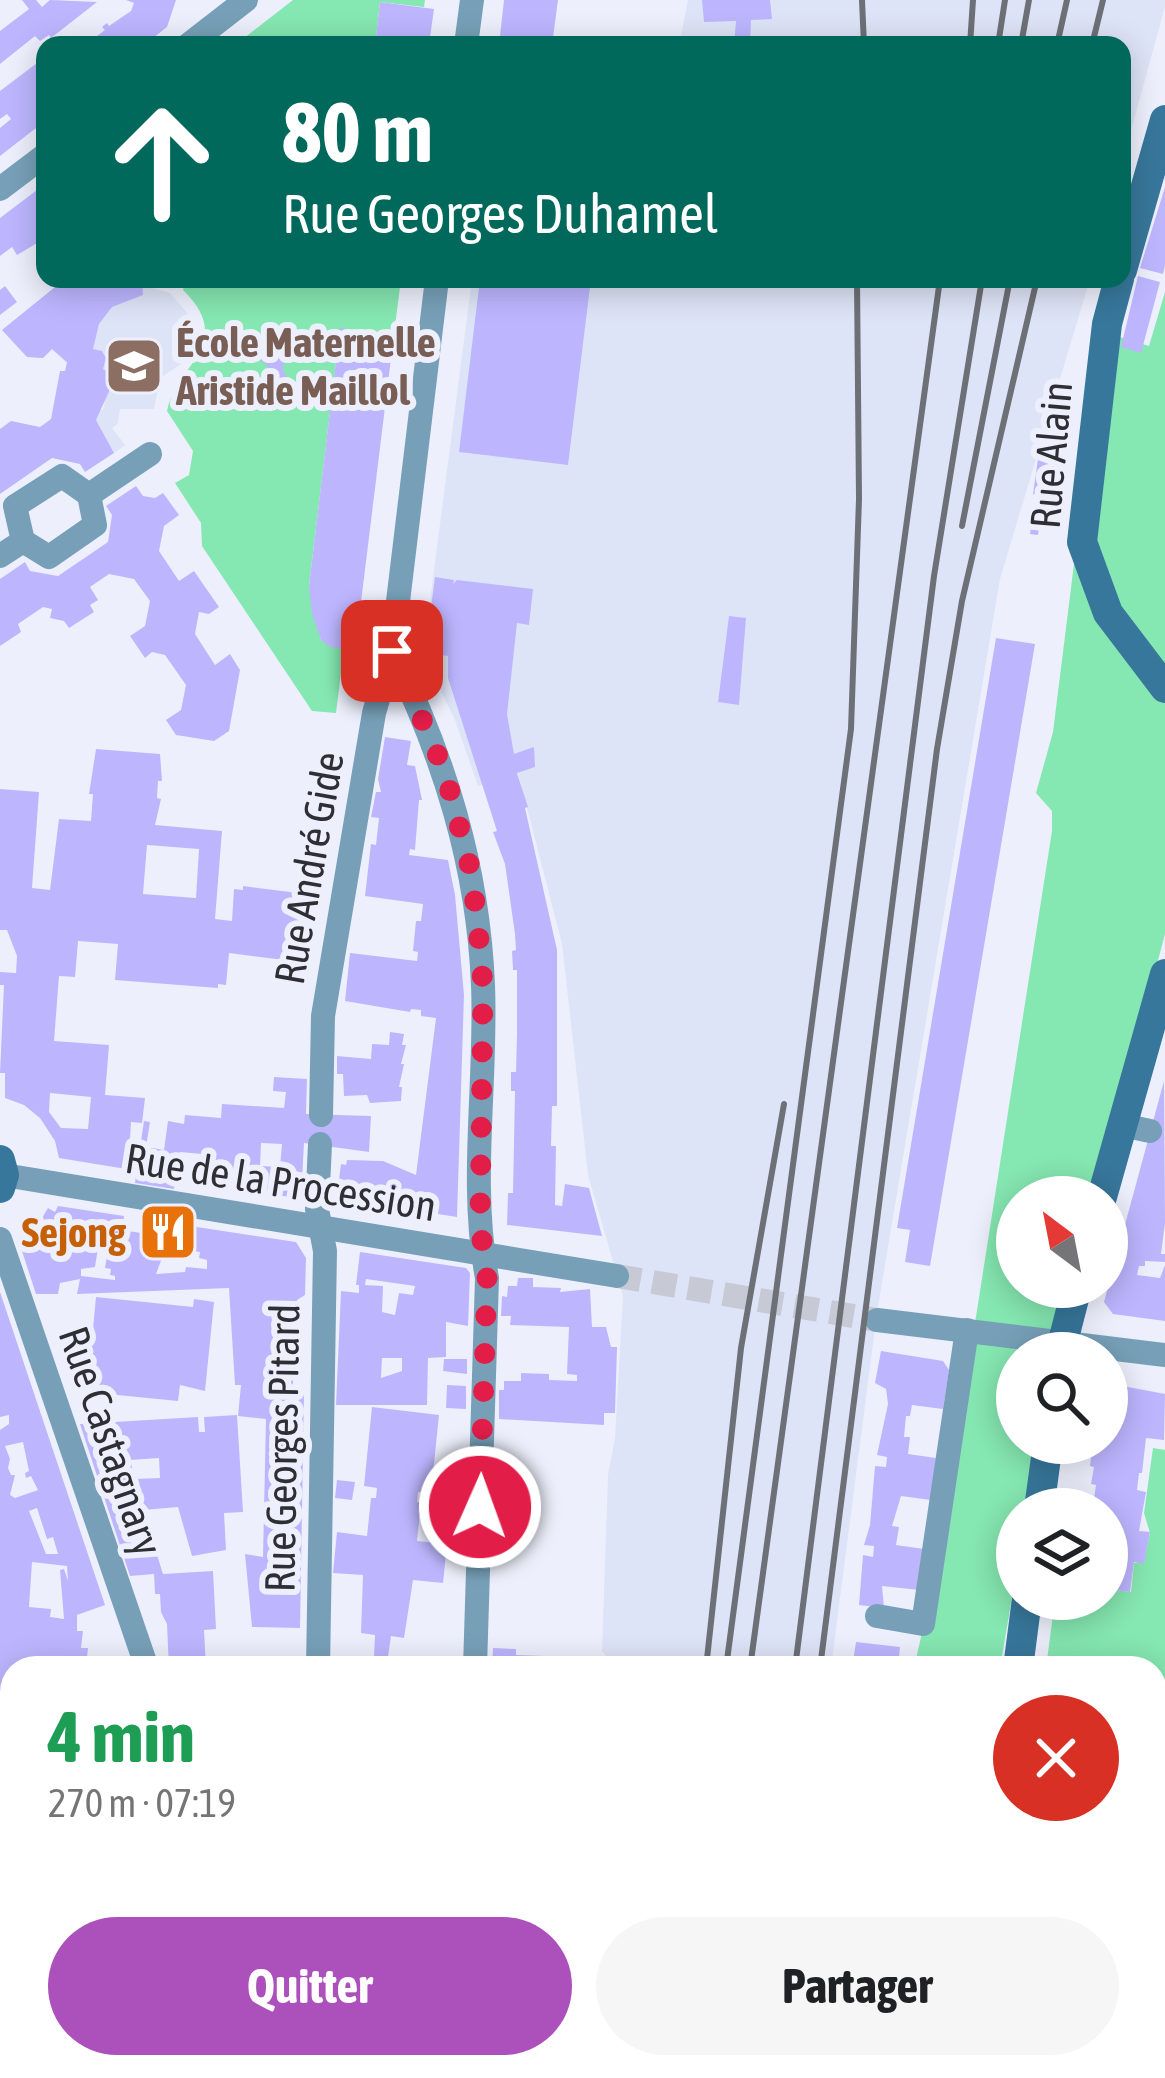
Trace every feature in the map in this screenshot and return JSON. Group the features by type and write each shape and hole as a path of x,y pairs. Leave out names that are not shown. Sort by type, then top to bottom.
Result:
{"main road":[{"path":"1131,240 1164,129"},
{"name":"Rue Alain","path":"1117,288 1107,324 1082,542 1108,613 1165,688"},
{"path":"1112,1176 1136,1128 1165,974"},
{"path":"1020,1656 1024,1620"}],"street":[{"path":"200,36 246,0"},
{"path":"467,36 472,0"},
{"path":"0,189 36,161"},
{"name":"Rue André Gide","path":"321,1115 323,1016 374,712 392,651 436,288"},
{"path":"89,495 150,454"},
{"path":"62,476 89,495 95,525 49,557 23,541 15,506 62,476"},
{"path":"0,556 23,541"},
{"path":"392,651 445,772 469,863 483,985 482,1254 487,1278 475,1656"},
{"path":"320,1144 317,1209 323,1230"},
{"name":"Rue de la Procession","path":"1,1174 617,1276"},
{"name":"Rue Georges Pitard","path":"318,1656 323,1230"},
{"name":"Rue Castagnary","path":"0,1239 143,1656"},
{"path":"878,1320 996,1335"},
{"path":"877,1616 923,1624 967,1330"},
{"path":"1128,1352 1165,1355"}],"shaded area":[{"path":"688,0 1165,0 1131,130 1131,36 681,36"},
{"name":"École Maternelle Aristide Maillol","path":"54,288 152,288 170,293 188,314 191,334 181,364 160,378 154,409 120,409 112,428 125,445 114,453 96,420 107,391 112,390 116,377 112,371 65,362 52,349 43,358 27,357 2,330"},
{"path":"471,288 1087,288 1000,579 877,1313 833,1656 606,1656 602,1651 608,1475 615,1438 623,1296 588,1175 562,944 518,773 478,786 455,720 423,654"}],"green space":[{"path":"293,0 425,0 424,7 380,2 376,36 247,36"},
{"path":"400,288 394,334 340,329 309,586 321,640 344,649 336,713 312,711 202,546 201,523 175,483 189,475 193,451 167,411 199,353 205,325 183,290"},
{"path":"1165,292 1165,934 1101,1176 998,1176 1052,831 1052,811 1036,793 1053,732 1103,332 1149,346"},
{"path":"996,1189 996,1308 1066,1308 1059,1332 996,1332 996,1464 1035,1464 1031,1488 996,1488 996,1620 1008,1620 1002,1656 917,1656 937,1566"},
{"path":"1153,1448 1165,1450 1165,1656 1048,1656 1052,1620 1128,1620 1134,1563 1144,1562 1150,1533 1144,1513"}],"building":[{"path":"22,0 36,0 42,7 50,0 97,2 54,36 35,36 0,64 0,31 29,9"},
{"path":"126,0 176,0 167,27 156,36 97,36 107,23 131,11 134,3"},
{"path":"504,0 558,0 553,36 500,36"},
{"path":"702,0 770,0 772,19 751,20 750,36 735,36 736,21 704,22"},
{"path":"380,2 434,9 430,36 376,36"},
{"path":"36,64 36,128 0,156 0,128 11,119 7,114 0,119 0,91"},
{"path":"1165,187 1165,265 1163,274 1140,268"},
{"path":"36,191 36,244 17,255 12,247 0,256 0,218"},
{"path":"1138,276 1160,282 1141,353 1121,347"},
{"path":"5,286 17,302 0,315 0,290"},
{"path":"54,288 143,288 143,295 112,307 99,324 93,349 102,351 106,358 103,369 116,376 96,420 114,453 85,472 80,464 52,458 0,494 0,429 11,421 40,427 51,419 60,371 65,371 67,362 52,349 43,358 27,357 2,330"},
{"path":"479,288 590,288 568,465 459,452"},
{"path":"277,325 292,341 286,346 283,370 287,377 275,384 274,372 259,359 265,355 262,340"},
{"path":"340,328 394,334 355,651 330,647 321,640 309,586"},
{"path":"1040,444 1051,445 1044,496 1033,494"},
{"path":"136,486 143,496 155,498 163,493 179,515 164,526 159,551 179,581 194,571 219,607 209,614 199,612 195,634 215,665 230,654 240,670 229,731 214,741 176,735 166,720 181,710 186,685 165,655 152,652 145,658 130,636 145,626 150,601 134,579 109,574 90,587 98,600 90,605 94,612 69,628 64,621 50,618 52,609 43,607 18,624 21,632 0,646 0,579 25,562 30,571 58,576 108,542 112,515 106,506"},
{"path":"1034,505 1042,506 1038,535 1030,534"},
{"path":"435,577 454,580 453,584 457,580 533,589 529,625 517,623 507,714 514,754 534,747 535,767 517,773 557,950 557,1106 552,1106 551,1146 556,1146 555,1205 562,1206 565,1184 589,1188 602,1236 507,1225 508,1193 513,1193 515,934 505,864 448,678 448,656 425,653"},
{"path":"729,616 746,618 739,705 718,702"},
{"path":"996,638 1035,644 930,1266 905,1262 910,1230 897,1228"},
{"path":"385,737 411,741 407,765 415,766 422,800 415,850 410,849 409,855 448,860 455,895 464,995 457,1217 398,1212 392,1207 393,1200 356,1200 345,1180 339,1179 341,1164 346,1165 347,1160 383,1161 416,1175 436,1018 421,1016 421,1010 345,1001 350,953 417,961 418,952 413,951 416,921 421,921 423,904 365,896 371,844 376,845 379,818 371,817 376,792 381,792 378,779"},
{"path":"96,749 160,754 162,781 158,781 157,798 161,799 155,825 222,831 215,919 232,921 234,889 243,890 243,886 306,894 301,958 292,957 292,961 229,953 226,985 218,984 218,988 115,980 118,944 78,941 75,977 59,976 54,1041 109,1045 105,1095 145,1098 142,1123 131,1122 130,1140 141,1141 144,1121 150,1122 146,1147 164,1150 168,1121 184,1124 185,1115 221,1118 222,1104 284,1108 286,1092 273,1091 274,1077 307,1079 306,1114 371,1116 369,1152 304,1143 301,1199 225,1186 227,1161 219,1160 218,1179 212,1178 213,1155 180,1152 174,1189 135,1183 138,1160 127,1159 126,1169 59,1158 55,1141 40,1118 5,1098 5,1073 0,1073 4,985 0,985 0,972 16,973 17,956 7,930 0,930 0,789 39,792 32,888 50,890 59,819 91,821 93,794 89,794","holes":["147,845 199,849 196,898 143,894","50,1093 91,1097 88,1129 61,1128 49,1112","261,1143 282,1144 280,1167 260,1166"]},
{"path":"390,1032 404,1034 402,1045 406,1045 401,1101 370,1103 367,1095 344,1096 337,1056 371,1059 372,1044 389,1045"},
{"path":"1164,1081 1161,1254 1165,1262 1145,1261 1137,1275 1160,1278 1165,1265 1165,1321 1113,1314 1108,1308 1128,1308 1128,1214"},
{"path":"58,1206 124,1216 122,1230 154,1235 157,1221 296,1242 306,1258 305,1295 297,1300 300,1355 292,1362 292,1369 300,1374 293,1389 304,1393 300,1628 252,1627 245,1554 263,1557 266,1419 238,1416 241,1385 235,1385 229,1288 77,1294 80,1279 60,1283 58,1294 36,1294 21,1248 46,1227 39,1223 48,1208 55,1212","holes":["99,1242 119,1246 119,1252 108,1250 105,1268 111,1269 115,1280 81,1276 81,1269 95,1267","166,1247 200,1252 207,1269 186,1267 185,1272 156,1274"]},
{"path":"360,1252 466,1268 470,1273 468,1326 446,1322 446,1357 428,1358 427,1405 336,1405 341,1291 359,1293","holes":["366,1279 415,1286 413,1295 399,1293 395,1315 382,1312 383,1286 365,1285","382,1358 402,1358 402,1371 381,1378"]},
{"path":"518,1278 533,1278 533,1287 561,1288 560,1292 590,1289 592,1327 606,1327 611,1347 617,1347 615,1413 604,1413 604,1425 499,1419 499,1390 504,1390 504,1381 521,1381 521,1373 577,1381 577,1375 567,1374 569,1327 510,1325 511,1316 501,1316 502,1296 507,1297 508,1286 517,1286"},
{"path":"0,1292 105,1605 77,1615 77,1631 83,1631 81,1648 88,1648 87,1656 0,1656 0,1430 9,1424 9,1415 0,1417","holes":["23,1442 26,1478 31,1476 38,1490 15,1498 10,1495 15,1475 8,1468 5,1446","37,1508 47,1539 53,1537 58,1554 46,1554 29,1511","32,1562 67,1566 68,1581 64,1569 60,1570 64,1619 50,1617 51,1609 29,1607"]},
{"path":"96,1297 193,1307 194,1299 214,1302 205,1391 180,1385 178,1401 87,1392"},
{"path":"881,1351 943,1361 949,1370 943,1409 912,1405 906,1416 908,1454 936,1458 931,1500 901,1496 892,1526 899,1527 896,1545 924,1549 919,1590 882,1586 884,1608 859,1605 863,1555 873,1557 874,1546 864,1545 875,1466 886,1467 887,1457 877,1455 888,1404 886,1389 875,1383"},
{"path":"444,1359 467,1359 467,1374 443,1371"},
{"path":"447,1385 466,1386 466,1409 446,1408"},
{"path":"1128,1387 1165,1394 1164,1440 1146,1438 1139,1473 1137,1490 1146,1492 1139,1531 1150,1532 1144,1564 1134,1562 1130,1592 1128,1488 1096,1488 1091,1484 1094,1467 1090,1466 1128,1464"},
{"path":"372,1407 439,1415 431,1493 418,1492 417,1541 447,1544 443,1583 413,1580 404,1638 391,1636 388,1656 374,1656 375,1635 361,1633 363,1575 333,1573 337,1532 367,1536 371,1498 376,1498 377,1488 364,1486"},
{"path":"237,1415 243,1512 224,1513 226,1550 192,1556 178,1507 143,1510 163,1574 213,1571 216,1629 204,1630 205,1656 168,1656 167,1624 160,1594 155,1594 154,1574 130,1576 80,1424 198,1417 199,1432 205,1432 204,1417","holes":["159,1458 160,1478 135,1479 130,1460"]},
{"path":"337,1480 355,1482 352,1500 335,1498"},
{"path":"856,1642 900,1647 899,1656 854,1656"},
{"path":"493,1648 544,1656 493,1656"}],"tunnel":[{"path":"617,1276 877,1320"}],"railway":[{"path":"862,0 864,36"},
{"path":"971,36 973,0"},
{"path":"999,36 1005,0"},
{"path":"1023,36 1029,0"},
{"path":"1059,36 1067,0"},
{"path":"1094,36 1103,0"},
{"path":"728,1656 851,729 859,499 857,288"},
{"path":"752,1656 939,288"},
{"path":"797,1656 934,576 981,288"},
{"path":"962,526 1008,288"},
{"path":"822,1656 937,749 962,601 1035,288"},
{"path":"707,1656 741,1348 784,1104"}],"place":[{"name":"École Maternelle Aristide Maillol","path":"134,366"},
{"name":"Sejong","path":"168,1232"}],"route":[{"path":"392,651 445,772 462,830 477,916 483,985 480,1225 487,1278 480,1507"}]}
